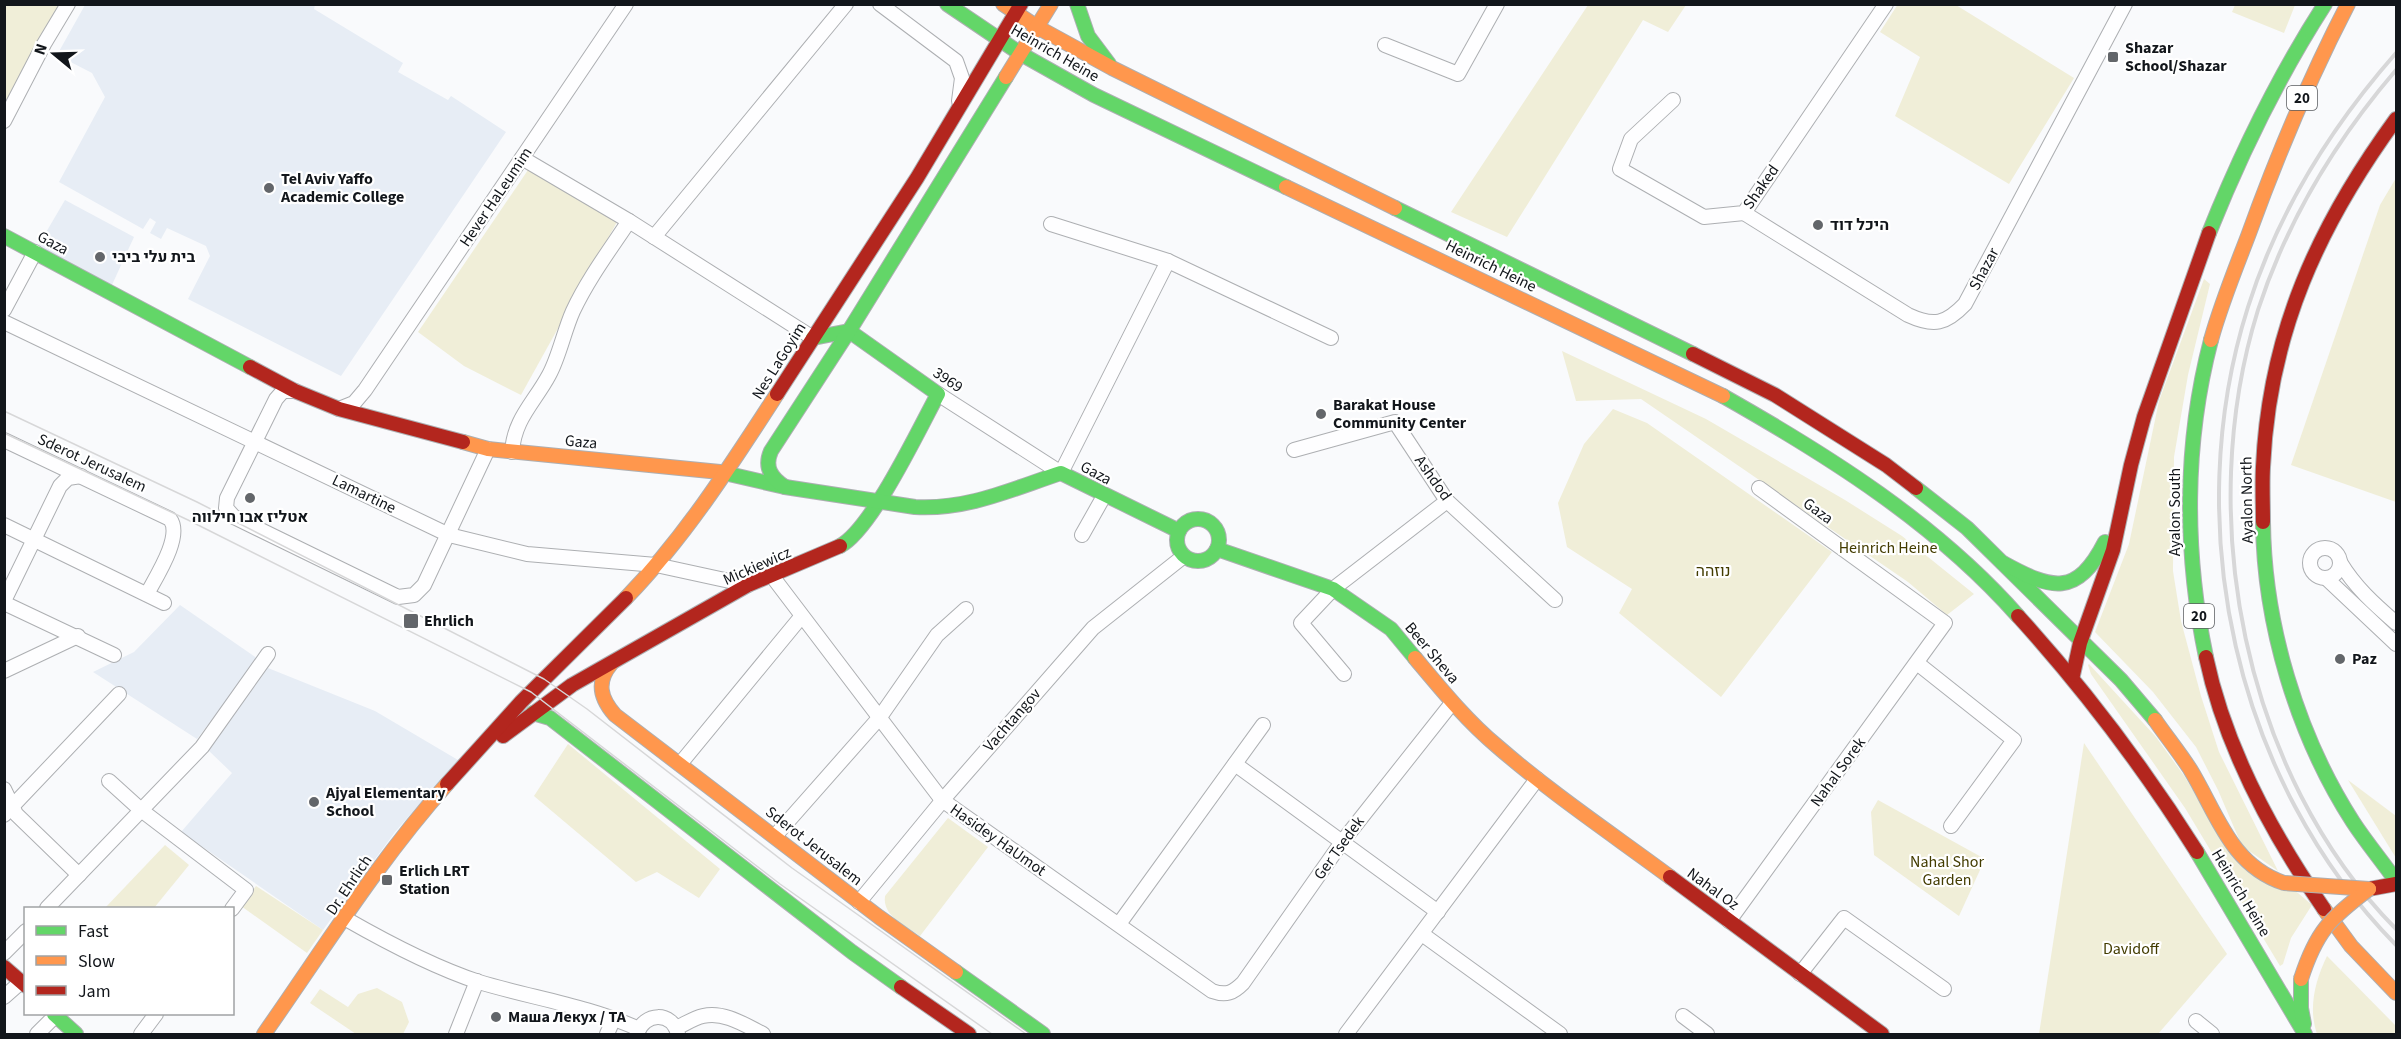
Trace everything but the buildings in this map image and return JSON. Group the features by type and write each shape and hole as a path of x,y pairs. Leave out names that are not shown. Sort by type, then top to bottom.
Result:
{"main road":[{"name":"Heinrich Heine","path":"947,4 1021,54 1094,95 1711,389 1789,432 1903,512 1953,551 1996,591 2073,675 2183,827 2306,1035"},
{"name":"Heinrich Heine","path":"1003,4 1019,9 1038,27 1112,68 1774,395 1850,441 1918,489 1967,528 2121,680 2174,746 2237,852 2254,869 2284,884 2369,889"},
{"path":"785,487 772,477 768,467 768,456 849,331 1051,4"},
{"path":"1077,4 1088,36 1112,68"},
{"path":"2073,675 2080,638 2110,562 2134,452 2164,356 2223,199 2288,64 2325,4"},
{"name":"Ayalon South","path":"2348,4 2303,94 2270,176 2240,257 2205,367 2192,463 2192,564 2199,616 2210,668 2238,754 2247,773 2287,850 2333,922 2397,993"},
{"name":"Nes LaGoyim","path":"521,702 591,635 656,565 727,473 917,178 1019,9"},
{"name":"Ayalon North","path":"2397,119 2355,176 2331,219 2297,293 2276,364 2263,449 2262,534 2271,605 2291,691 2334,789 2374,854 2397,883"},
{"name":"Gaza","path":"4,236 295,391 339,409 488,449 727,473 785,487 849,498 936,508 965,505 1061,473 1179,531"},
{"path":"813,338 849,331"},
{"name":"3969","path":"849,331 938,394"},
{"name":"Mickiewicz","path":"532,713 572,685 748,585 843,545 856,533 878,502 938,394"},
{"path":"2003,563 2028,578 2060,584 2073,582 2090,570 2104,546 2123,498"},
{"path":"1194,519 1207,521 1216,531 1217,549 1213,555 1202,561 1189,560 1177,544 1179,531 1194,519"},
{"name":"Beer Sheva","path":"1217,549 1333,589 1391,629 1452,703 1495,745 1537,779"},
{"name":"Sderot Jerusalem","path":"611,664 603,675 600,686 601,699 606,706 859,902 1043,1035"},
{"name":"Dr. Ehrlich","path":"264,1035 417,818 521,702"},
{"path":"532,713 544,715 557,724 834,939 969,1035"},
{"name":"Dr. Ehrlich","path":"469,761 532,713"},
{"name":"Nahal Oz","path":"1537,779 1800,974 1866,1030 1882,1035"},
{"path":"2306,1035 2301,1008 2301,979 2308,954 2324,927 2346,905 2369,889 2397,883"},
{"path":"4,967 23,984"},
{"path":"56,1015 76,1035"}],"street":[{"path":"4,121 44,44 68,4"},
{"name":"Hever HaLeumim","path":"339,409 354,403 365,390 626,4"},
{"path":"654,237 846,4"},
{"path":"880,4 956,61 962,78 957,109"},
{"path":"1385,45 1458,74 1497,4"},
{"name":"Shaked","path":"1673,100 1632,139 1620,169 1704,217 1744,213 1886,4"},
{"name":"Shazar","path":"1744,213 1908,315 1926,323 1946,321 1965,304 2125,4"},
{"path":"522,158 629,221 813,338"},
{"path":"512,452 514,431 550,373 583,291 629,221"},
{"path":"1052,224 1168,261 1331,338"},
{"path":"4,310 35,252"},
{"path":"1061,473 1168,261"},
{"name":"Lamartine","path":"4,322 449,536 527,554 656,565 748,585"},
{"path":"295,391 287,390 279,394 227,498 226,508 234,517 392,595 408,597 420,591 449,536 488,449"},
{"path":"365,390 368,405 375,419"},
{"name":"3969","path":"938,394 1061,473"},
{"name":"Ashdod","path":"1294,450 1395,422 1447,501 1555,600"},
{"name":"Sderot Jerusalem","path":"4,440 166,516 173,523 175,536 147,594"},
{"path":"81,476 71,476 64,482 4,602 114,655"},
{"name":"Gaza","path":"1760,488 1945,623"},
{"path":"1082,535 1104,496"},
{"path":"1344,674 1301,622 1333,589 1447,501"},
{"path":"4,525 164,603"},
{"path":"2397,623 2350,580 2337,553 2330,548 2314,552 2310,567 2316,575 2326,578 2397,644"},
{"name":"Vachtangov","path":"859,902 942,800 1093,628 1184,556"},
{"path":"2326,578 2338,571 2340,562"},
{"name":"Hasidey HaUmot","path":"772,576 942,800 1212,991 1228,994"},
{"path":"775,836 879,717 937,635 966,609"},
{"path":"680,764 801,616"},
{"name":"Nahal Sorek","path":"1729,921 1945,623"},
{"path":"4,671 78,636"},
{"path":"49,907 202,747 268,654"},
{"path":"1917,663 2014,740 1951,826"},
{"path":"8,810 119,694"},
{"name":"Ger Tsedek","path":"1228,994 1243,983 1342,842 1452,703"},
{"path":"1119,924 1263,725"},
{"path":"1235,764 1438,912"},
{"path":"1346,1035 1537,779"},
{"path":"109,781 141,810 246,890 233,907"},
{"path":"4,789 8,810"},
{"path":"8,810 16,814 79,874"},
{"path":"1800,974 1844,918 1944,989"},
{"path":"346,919 388,943 477,981 614,1018 638,1032 648,1019 661,1017 672,1022 677,1031 703,1016 712,1016 726,1017 763,1035"},
{"path":"4,953 24,933"},
{"path":"1422,934 1560,1035"},
{"path":"456,1035 477,981"},
{"path":"4,997 23,984"},
{"path":"37,1035 54,1015"},
{"path":"141,1035 155,1015"},
{"path":"1683,1016 1707,1035"},
{"path":"607,1035 614,1018"},
{"path":"2196,1021 2212,1035"}],"shaded area":[{"name":"Tel Aviv Yaffo Academic College","path":"85,5 315,5 314,9 403,63 398,72 448,100 451,96 506,132 341,376 188,299 210,256 206,246 167,228 161,239 150,233 156,222 150,218 143,229 59,182 105,97 92,73 57,55"},
{"path":"65,200 134,237 111,287 38,246"},
{"path":"180,605 258,659 197,739 93,672 134,652"},
{"name":"Ajyal Elementary School","path":"268,668 375,711 458,760 395,832 323,930 181,832 232,773 208,750"}],"green space":[{"path":"1898,4 1956,5 2074,78 2009,184 1895,116 1920,57 1880,32"},
{"path":"2235,4 2295,5 2284,33 2232,12"},
{"path":"4,5 60,5 8,105 4,103"},
{"path":"1588,5 1686,5 1668,32 1643,20 1507,237 1451,212"},
{"path":"528,170 617,222 521,395 464,366 418,332"},
{"path":"2396,178 2396,502 2291,465 2380,205"},
{"path":"2204,279 2210,284 2188,375 2174,457 2173,571 2181,621 2219,752 2278,871 2242,846 2218,790 2196,747 2153,692 2095,632 2129,544 2159,401"},
{"name":"Heinrich Heine","path":"1562,351 1706,419 1845,500 1902,536 1974,594 1947,615 1908,582 1641,399 1576,401"},
{"name":"נוזהה","path":"1613,409 1647,423 1832,552 1721,697 1619,613 1632,589 1567,547 1558,503 1584,444"},
{"path":"2089,664 2156,737 2185,777 2232,856 2298,893 2312,905 2291,938 2283,964 2280,966 2185,808 2091,674"},
{"name":"Davidoff","path":"2084,743 2227,954 2158,1034 2039,1034"},
{"path":"568,744 720,869 699,898 657,872 636,882 534,796"},
{"path":"2348,780 2396,816 2396,858"},
{"name":"Nahal Shor Garden","path":"1878,800 1985,859 1959,916 1874,855 1871,812"},
{"path":"948,818 988,847 920,936 891,915 885,903 885,896"},
{"path":"165,845 189,865 155,907 106,907"},
{"path":"256,886 323,930 307,953 241,906"},
{"path":"2327,956 2396,1026 2396,1034 2317,1034 2313,1014 2314,995"},
{"path":"377,988 402,1002 409,1022 403,1034 356,1034 310,1003 320,989 348,1007 358,994"}],"tram line":[{"path":"4,411 197,502 544,679 587,709 792,868 1026,1034"},
{"path":"4,433 188,520 531,692 780,884 992,1034"}],"railway":[{"path":"2396,53 2350,111 2309,172 2291,204 2260,272 2248,307 2228,390 2219,475 2222,561 2236,646 2260,729 2295,807 2341,880 2396,945"},
{"path":"2396,70 2334,153 2315,183 2283,245 2258,310 2239,389 2231,471 2233,555 2246,638 2268,719 2301,796 2344,866 2396,929"}],"traffic: fast":[{"path":"947,4 1021,54 1094,95 1286,187"},
{"path":"1077,4 1088,36 1109,64"},
{"path":"2209,233 2261,116 2325,4"},
{"path":"785,487 770,472 768,462 771,451 849,331 1006,77"},
{"path":"1395,208 1693,354"},
{"path":"4,236 250,367"},
{"path":"813,338 849,331 938,394 880,500 853,536 840,546"},
{"path":"2206,657 2194,578 2190,498 2196,418 2211,340"},
{"path":"1723,396 1802,443 1880,494 1953,551 2018,616"},
{"path":"720,472 785,487 915,507 972,502 1061,473 1179,531"},
{"path":"1916,488 1967,528 2121,680 2155,720"},
{"path":"1198,519 1213,525 1219,540 1213,555 1198,561 1183,555 1177,540 1183,525 1198,519"},
{"path":"2263,522 2265,561 2277,639 2300,716 2333,788 2358,829 2396,881"},
{"path":"2003,563 2036,579 2049,583 2062,583 2073,580 2084,572 2095,560 2105,542"},
{"path":"1217,549 1333,589 1391,629 1415,658"},
{"path":"533,713 550,718 852,952 901,987"},
{"path":"2197,852 2305,1034"},
{"path":"956,972 1043,1034"},
{"path":"2301,979 2301,1008 2304,1024"},
{"path":"55,1015 76,1034"}],"traffic: slow":[{"path":"1003,4 1037,27 1112,68 1395,208"},
{"path":"1006,77 1051,4"},
{"path":"2211,340 2228,287 2282,147 2348,4"},
{"path":"1286,187 1723,396"},
{"path":"626,598 648,575 688,525 725,474 777,394"},
{"path":"463,442 488,449 720,472"},
{"path":"1415,658 1464,715 1497,746 1560,797 1670,877"},
{"path":"611,664 603,677 602,690 606,702 615,715 879,917 956,972"},
{"path":"2155,720 2190,769 2217,820 2238,851 2250,864 2284,883"},
{"path":"264,1034 374,875 447,784"},
{"path":"2284,883 2369,889"},
{"path":"2301,979 2312,949 2326,927 2369,889"},
{"path":"2324,909 2351,946 2396,993"}],"traffic: jam":[{"path":"777,394 917,178 1021,4"},
{"path":"2263,522 2263,474 2267,418 2275,371 2287,326 2321,241 2368,159 2396,119"},
{"path":"2073,675 2080,643 2113,550 2144,417 2209,233"},
{"path":"1693,354 1775,395 1886,465 1916,488"},
{"path":"250,367 295,391 339,409 463,442"},
{"path":"503,736 572,685 748,585 840,546"},
{"path":"447,784 521,702 626,598"},
{"path":"2018,616 2113,730 2197,852"},
{"path":"2206,657 2214,691 2238,757 2286,851 2324,909"},
{"path":"1670,877 1882,1034"},
{"path":"2369,889 2396,884"},
{"path":"4,967 24,984"},
{"path":"901,987 969,1034"}],"place":[{"name":"Shazar School/Shazar","path":"2113,57"},
{"name":"Tel Aviv Yaffo Academic College","path":"269,188"},
{"name":"היכל דוד","path":"1818,225"},
{"name":"בית עלי ביבי","path":"100,257"},
{"name":"Barakat House Community Center","path":"1321,414"},
{"name":"אטליז אבו חילווה","path":"250,498"},
{"name":"Ehrlich","path":"411,621"},
{"name":"Paz","path":"2340,659"},
{"name":"Ajyal Elementary School","path":"314,802"},
{"name":"Erlich LRT Station","path":"387,880"},
{"name":"Маша Лекух / ТА","path":"496,1017"}]}
